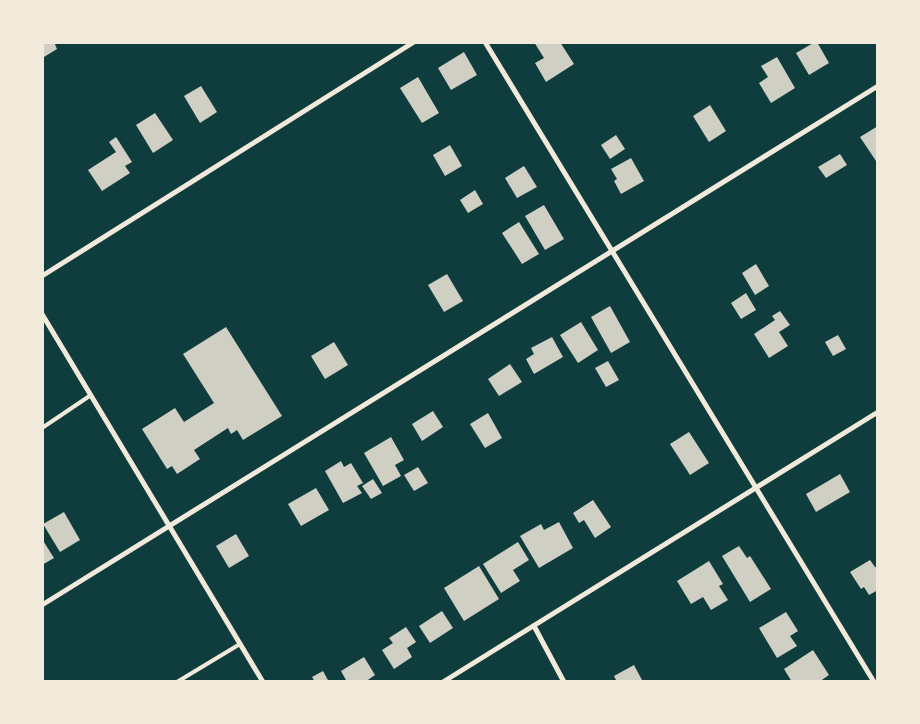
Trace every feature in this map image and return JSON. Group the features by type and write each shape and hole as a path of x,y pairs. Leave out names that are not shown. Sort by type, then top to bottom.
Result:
{"street":[{"path":"42,276 414,42"},
{"path":"486,42 874,682"},
{"path":"42,605 878,86"},
{"path":"42,314 262,682"},
{"path":"443,682 878,412"},
{"path":"534,626 564,682"}],"lane":[{"path":"42,428 91,395"},
{"path":"177,682 240,644"}],"building":[{"path":"42,42 54,42 57,49 44,57"},
{"path":"534,42 560,42 574,64 546,82 535,63 544,58"},
{"path":"817,42 829,63 809,75 796,53"},
{"path":"464,52 477,75 451,90 438,68"},
{"path":"777,57 795,88 771,103 759,83 768,77 761,66"},
{"path":"418,77 439,113 422,123 400,88"},
{"path":"201,86 217,112 200,123 184,96"},
{"path":"710,105 726,131 709,142 693,116"},
{"path":"155,113 173,140 153,153 136,125"},
{"path":"878,126 878,164 860,137"},
{"path":"616,135 625,149 610,159 601,145"},
{"path":"116,137 132,162 125,166 130,173 102,191 88,170 116,152 109,142"},
{"path":"450,145 462,166 445,176 433,155"},
{"path":"840,154 847,165 826,178 818,167"},
{"path":"631,158 644,181 621,194 614,181 617,179 611,169"},
{"path":"524,166 537,187 517,198 505,178"},
{"path":"475,190 483,204 468,213 460,200"},
{"path":"544,205 564,239 545,250 525,216"},
{"path":"519,222 539,254 522,264 502,233"},
{"path":"756,264 769,286 755,295 742,273"},
{"path":"447,274 463,301 444,312 428,285"},
{"path":"746,293 756,310 741,319 731,303"},
{"path":"610,306 630,342 611,353 591,317"},
{"path":"780,311 790,325 779,332 788,346 769,358 754,334 775,320 772,316"},
{"path":"581,322 598,350 578,363 560,335"},
{"path":"226,327 282,416 243,440 237,430 231,434 228,428 194,450 200,459 177,474 172,466 167,469 142,429 175,408 184,422 214,403 183,354"},
{"path":"838,335 846,349 833,356 825,342"},
{"path":"552,337 563,357 534,374 526,359 534,354 531,348"},
{"path":"334,342 348,365 325,379 311,356"},
{"path":"608,361 619,380 606,387 595,368"},
{"path":"510,364 522,382 499,396 488,379"},
{"path":"433,411 443,427 422,441 412,424"},
{"path":"488,413 502,438 485,448 470,424"},
{"path":"689,432 709,463 690,475 670,444"},
{"path":"391,437 404,460 395,465 401,476 383,486 364,453"},
{"path":"341,461 344,467 351,463 363,483 357,486 362,493 343,503 325,471"},
{"path":"418,467 428,483 414,491 404,475"},
{"path":"840,474 850,492 816,512 806,494"},
{"path":"373,479 382,493 371,499 362,486"},
{"path":"316,488 329,510 301,526 288,504"},
{"path":"593,500 611,527 595,538 584,520 579,523 573,513"},
{"path":"64,512 80,540 60,552 43,524"},
{"path":"559,522 573,548 539,568 520,536 541,524 544,530"},
{"path":"236,534 249,556 229,568 216,546"},
{"path":"42,539 54,558 42,565"},
{"path":"518,542 529,560 513,570 520,581 501,593 483,564"},
{"path":"739,546 747,558 750,556 771,589 750,602 722,556"},
{"path":"870,560 875,567 878,566 878,590 869,595 864,587 861,589 850,572"},
{"path":"709,561 723,584 719,586 728,600 711,610 703,597 691,604 677,581"},
{"path":"479,566 499,599 464,621 444,588"},
{"path":"442,611 453,628 430,643 419,626"},
{"path":"786,612 798,631 790,636 797,646 777,658 759,628"},
{"path":"406,627 416,642 407,648 412,657 394,669 382,650 393,643 389,638"},
{"path":"813,650 829,675 819,682 792,682 784,669"},
{"path":"364,657 375,675 365,682 347,682 341,671"},
{"path":"634,665 643,682 617,682 614,676"},
{"path":"323,671 329,682 315,682 312,677"}]}
